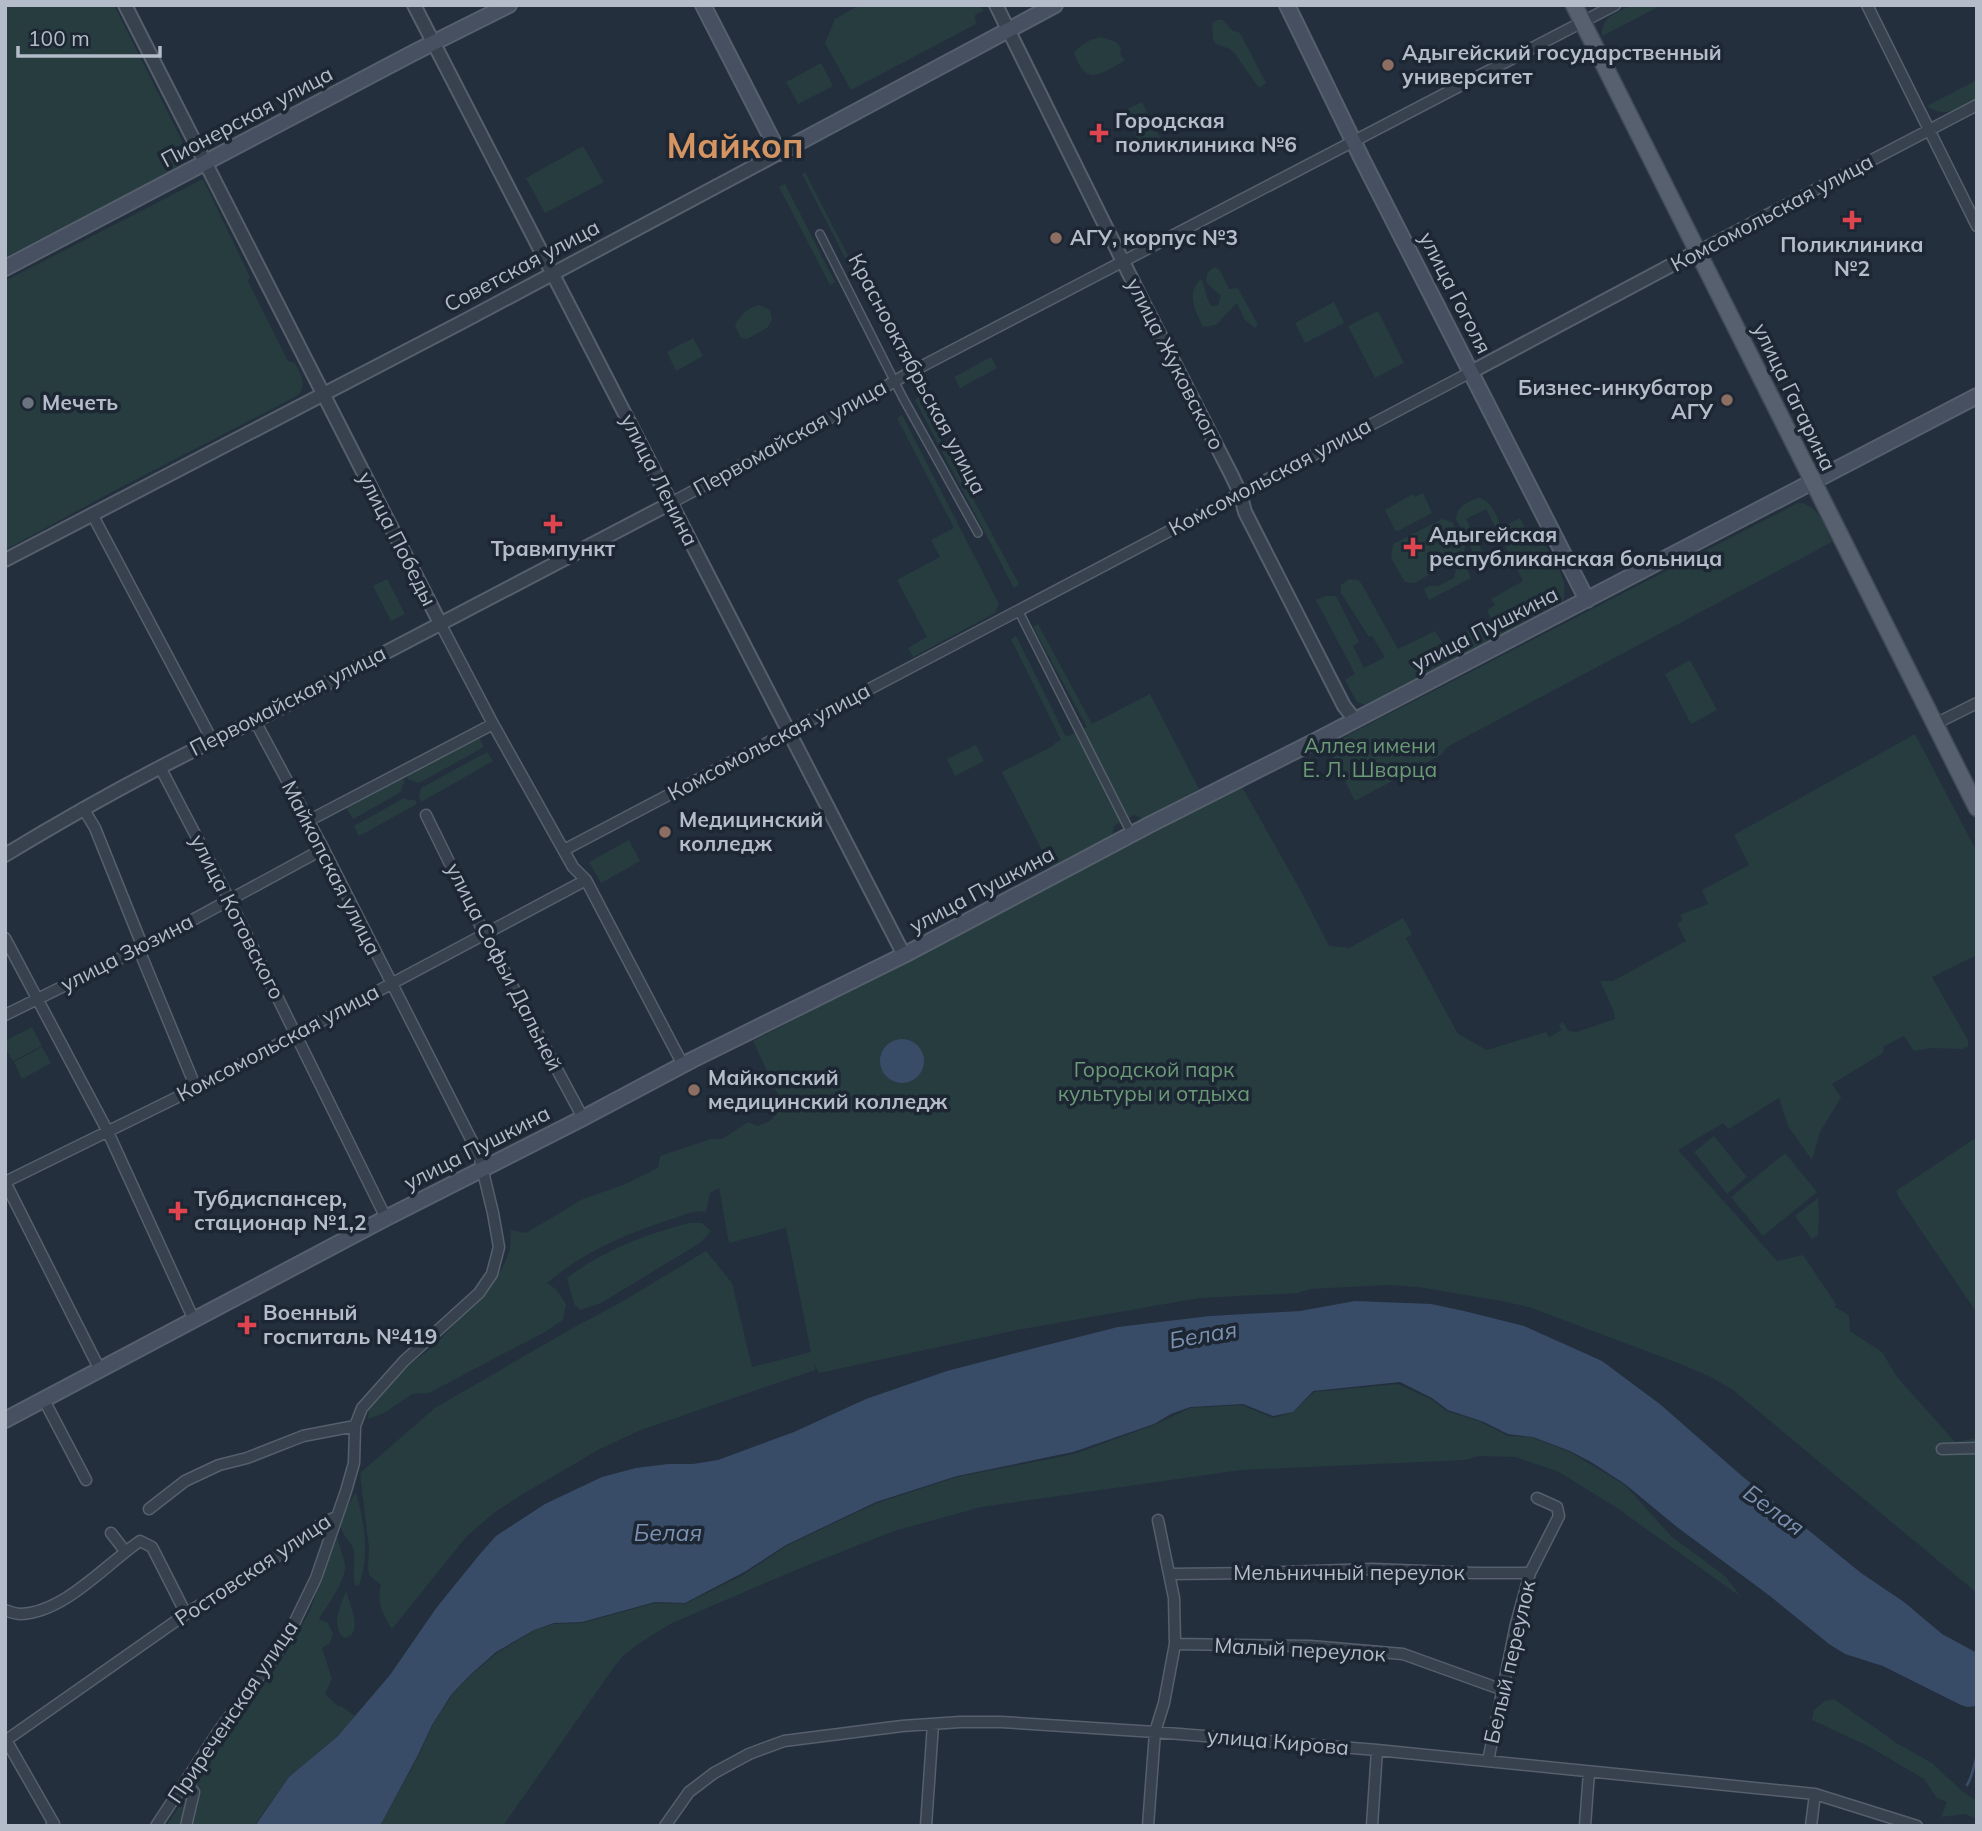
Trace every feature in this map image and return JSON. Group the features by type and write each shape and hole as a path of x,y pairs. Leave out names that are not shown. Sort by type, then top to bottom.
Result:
{"main road":[{"name":"Пионерская улица","path":"5,268 509,5"},
{"path":"703,5 779,153"},
{"name":"Советская улица","path":"779,153 1055,5"},
{"name":"улица Гоголя","path":"1287,5 1587,600"},
{"name":"улица Гагарина","path":"1574,5 1977,808"},
{"name":"улица Пушкина","path":"5,1420 386,1218 904,955 1130,830 1355,720 1977,396"}],"street":[{"name":"улица Победы","path":"125,5 493,724 573,867 586,880 683,1065"},
{"name":"улица Ленина","path":"414,5 904,955"},
{"name":"улица Жуковского","path":"996,5 1240,493 1245,512 1344,706 1355,720"},
{"name":"Первомайская улица","path":"5,855 83,808 160,767 255,721 670,503 895,381 1615,5"},
{"path":"1867,5 1977,226"},
{"name":"Комсомольская улица","path":"564,850 1977,105"},
{"name":"Советская улица","path":"5,560 779,153"},
{"name":"Краснооктябрьская улица","path":"820,234 895,381 978,533"},
{"path":"92,514 212,740"},
{"path":"1018,610 1130,830"},
{"path":"1935,724 1977,703"},
{"name":"Майкопская улица","path":"255,721 478,1155 499,1247 492,1274 479,1293 404,1362 362,1408 355,1426"},
{"path":"308,821 493,724"},
{"name":"улица Котовского","path":"160,767 229,899 386,1218"},
{"path":"83,808 95,828 140,940 142,957 196,1088"},
{"name":"улица Софьи Дальней","path":"426,815 484,933 583,1118"},
{"name":"улица Зюзина","path":"5,1015 141,948 323,849"},
{"name":"Комсомольская улица","path":"5,1182 196,1088 586,880"},
{"path":"5,938 107,1130 194,1320"},
{"path":"5,1182 100,1370"},
{"path":"44,1400 86,1480"},
{"path":"149,1510 186,1481 219,1465 247,1458 303,1436 355,1426"},
{"name":"Ростовская улица","path":"6,1741 186,1614 253,1574 321,1524 336,1517 355,1463 355,1426"},
{"path":"1942,1449 1977,1448"},
{"name":"Белый переулок","path":"1488,1762 1516,1624 1530,1573 1560,1514 1555,1506 1537,1498"},
{"name":"Приреченская улица","path":"156,1826 218,1732 285,1642 316,1578 336,1517"},
{"path":"1148,1826 1155,1732 1164,1703 1175,1644 1174,1598 1158,1520"},
{"path":"111,1533 125,1551"},
{"path":"5,1610 19,1615 40,1611 72,1594 140,1541 152,1547 186,1614"},
{"name":"Мельничный переулок","path":"1169,1574 1372,1569 1530,1573"},
{"name":"Малый переулок","path":"1175,1644 1310,1646 1403,1654 1503,1690"},
{"name":"улица Кирова","path":"665,1826 689,1792 714,1773 752,1753 784,1741 902,1726 960,1722 1155,1732 1377,1750 1815,1794 1917,1826"},
{"path":"926,1826 933,1724"},
{"path":"6,1741 52,1825"},
{"path":"1372,1826 1377,1750"},
{"path":"1585,1826 1589,1772"},
{"path":"186,1782 194,1792 186,1826"},
{"path":"1811,1826 1815,1794"}],"green space":[{"path":"5,5 114,5 189,155 184,165 5,257"},
{"path":"860,5 981,5 983,11 975,15 976,24 851,90 825,43 835,19"},
{"path":"1632,5 1662,5 1602,36 1607,20"},
{"path":"1223,20 1232,30 1240,33 1266,83 1259,88 1235,54 1216,44 1212,23"},
{"path":"1101,37 1116,42 1125,60 1101,73 1089,74 1079,64 1074,53 1086,42"},
{"path":"821,63 833,86 798,104 786,82"},
{"path":"1977,80 1977,99 1964,106 1940,112 1927,106"},
{"path":"1142,102 1163,143 1144,153 1123,111"},
{"path":"583,146 604,182 545,213 526,178"},
{"path":"805,172 899,355 896,357 802,174"},
{"path":"203,179 250,277 248,281 288,361 295,363 300,372 302,389 295,397 5,550 5,281"},
{"path":"785,184 835,282 830,285 779,187"},
{"path":"1214,267 1219,269 1229,289 1238,288 1258,325 1255,328 1245,320 1237,303 1216,325 1203,327 1193,303 1194,290 1201,279 1209,303 1212,306 1218,305 1221,296 1206,282 1207,273"},
{"path":"1334,302 1344,323 1305,343 1295,323"},
{"path":"759,305 770,310 772,320 767,328 747,339 741,338 735,326 737,322 744,312"},
{"path":"1378,311 1404,363 1375,378 1348,326"},
{"path":"693,338 703,356 676,371 667,352"},
{"path":"991,357 997,368 960,388 954,377"},
{"path":"918,397 1019,584 1014,588 915,400"},
{"path":"902,415 999,604 995,613 913,657 908,648 927,637 897,580 940,557 931,540 954,528 897,418"},
{"path":"1423,493 1432,513 1398,531 1395,530 1385,510 1413,494 1415,497"},
{"path":"1479,498 1490,506 1502,527 1520,518 1535,547 1544,542 1562,578 1565,593 1563,601 1373,702 1365,705 1357,702 1345,680 1355,674 1316,600 1336,596 1359,642 1353,646 1364,668 1385,657 1341,593 1341,585 1349,579 1361,583 1398,649 1435,631 1443,643 1491,619 1487,610 1495,605 1491,599 1523,581 1486,509 1466,519 1484,555 1466,566 1471,578 1429,600 1424,589 1454,578 1457,566 1475,556 1456,519 1463,505"},
{"name":"Аллея имени Е. Л. Шварца","path":"1798,503 1815,511 1832,542 1447,747 1441,755 1355,801 1327,746"},
{"path":"1442,519 1452,522 1465,546 1464,556 1414,583 1405,582 1391,558 1393,544"},
{"path":"387,579 405,614 391,621 373,586"},
{"path":"1038,624 1092,724 1150,694 1199,789 1143,819 1134,815 1114,826 1112,838 1052,870 1002,772 1061,740 1011,639 1016,636 1066,737 1087,727 1033,627"},
{"path":"1690,660 1717,710 1691,724 1665,674"},
{"name":"Городской парк культуры и отдыха","path":"1915,734 1977,852 1977,955 1932,977 1968,1040 1968,1047 1914,1051 1904,1036 1884,1046 1883,1053 1832,1084 1841,1097 1820,1132 1812,1160 1788,1126 1779,1098 1729,1129 1723,1123 1678,1150 1777,1261 1803,1255 1836,1304 1835,1307 1849,1315 1850,1331 1882,1352 1897,1377 1955,1442 1977,1438 1977,1593 1733,1390 1713,1378 1529,1307 1418,1287 1386,1285 1199,1298 1017,1330 819,1373 815,1365 815,1370 641,1430 600,1449 521,1495 495,1512 466,1537 392,1629 389,1624 380,1603 381,1585 369,1575 369,1548 360,1473 435,1408 706,1251 732,1283 752,1367 811,1352 786,1228 729,1243 719,1188 710,1193 706,1212 687,1214 620,1238 575,1262 547,1283 557,1290 566,1304 563,1320 429,1393 412,1394 384,1413 368,1419 369,1407 410,1364 434,1346 491,1285 510,1250 511,1230 526,1233 583,1199 623,1185 658,1168 660,1156 711,1139 722,1139 748,1122 758,1126 770,1121 783,1105 753,1041 1242,787 1329,946 1349,948 1403,918 1412,934 1406,938 1458,1034 1487,1050 1546,1032 1549,1037 1562,1030 1559,1025 1563,1022 1568,1031 1577,1032 1615,1019 1600,981 1613,981 1686,941 1677,924 1683,920 1680,915 1708,904 1702,890 1749,865 1734,835"},
{"path":"478,735 484,747 419,783 409,780 405,774"},
{"path":"976,745 984,761 955,776 947,759"},
{"path":"487,752 493,761 421,802 421,788"},
{"path":"401,776 405,782 401,792 353,819 345,806"},
{"path":"404,798 415,800 417,804 359,836 354,826"},
{"path":"629,840 640,861 601,883 589,862"},
{"path":"32,1027 42,1046 13,1061 5,1047 5,1041"},
{"path":"42,1047 51,1063 22,1079 14,1062"},
{"path":"1714,1136 1747,1177 1727,1194 1694,1152"},
{"path":"1977,1137 1977,1313 1896,1191"},
{"path":"1785,1153 1817,1192 1763,1236 1731,1197"},
{"path":"1818,1198 1818,1235 1812,1239 1795,1216"},
{"path":"689,1223 702,1223 711,1231 700,1243 601,1303 580,1310 574,1304 567,1278 581,1268 625,1244"},
{"path":"1398,1384 1431,1399 1447,1411 1481,1422 1508,1436 1531,1437 1570,1452 1625,1485 1672,1537 1725,1576 1741,1597 1617,1508 1559,1472 1515,1457 1479,1456 1465,1460 1241,1470 981,1507 894,1531 798,1569 672,1623 638,1644 614,1667 503,1826 380,1826 433,1724 452,1695 497,1653 535,1630 554,1624 582,1623 655,1603 685,1604 743,1575 788,1545 877,1503 957,1477 1074,1454 1154,1425 1190,1408 1241,1405 1274,1418 1293,1412 1314,1392"},
{"path":"356,1492 365,1550 359,1585 355,1586 353,1550 343,1533 341,1523"},
{"path":"337,1537 345,1570 336,1592 319,1619 328,1623 333,1634 329,1644 322,1648 332,1679 325,1694 339,1707 355,1716 338,1736 289,1777 254,1826 166,1826 284,1656 309,1613"},
{"path":"346,1591 355,1626 350,1636 344,1638 337,1622"},
{"path":"1834,1699 1898,1744 1932,1763 1963,1792 1977,1801 1977,1819 1965,1814 1941,1817 1947,1802 1937,1798 1924,1779 1868,1746 1812,1720 1814,1710 1825,1701"}],"water":[{"path":"902,1039 917,1046 924,1061 917,1076 902,1083 887,1076 880,1061 887,1046"},
{"name":"Белая","path":"1355,1301 1431,1304 1464,1311 1524,1326 1602,1361 1661,1405 1743,1477 1861,1573 1904,1602 1942,1634 1977,1653 1977,1706 1961,1705 1883,1666 1845,1654 1829,1644 1625,1484 1591,1462 1533,1437 1508,1434 1484,1422 1448,1410 1432,1398 1400,1382 1313,1391 1293,1412 1273,1416 1243,1404 1190,1407 1154,1424 1073,1452 957,1476 876,1502 786,1545 746,1571 685,1603 655,1602 582,1622 554,1623 534,1630 496,1652 451,1695 432,1725 380,1826 255,1826 289,1777 338,1736 390,1675 437,1607 496,1536 545,1504 602,1477 636,1468 718,1460 794,1432 866,1399 947,1371 1118,1327 1210,1316 1300,1311"}],"waterway":[{"path":"1967,1785 1977,1756"}],"place":[{"name":"Адыгейский государственный университет","path":"1388,65"},
{"name":"Городская поликлиника №6","path":"1099,133"},
{"name":"Поликлиника №2","path":"1852,220"},
{"name":"АГУ, корпус №3","path":"1056,238"},
{"name":"Бизнес-инкубатор АГУ","path":"1727,400"},
{"name":"Мечеть","path":"28,403"},
{"name":"Травмпункт","path":"553,524"},
{"name":"Адыгейская республиканская больница","path":"1413,547"},
{"name":"Медицинский колледж","path":"665,832"},
{"name":"Майкопский медицинский колледж","path":"694,1090"},
{"name":"Тубдиспансер, стационар №1,2","path":"178,1211"},
{"name":"Военный госпиталь №419","path":"247,1325"}],"district":[{"name":"Майкоп","path":"735,146"}]}
